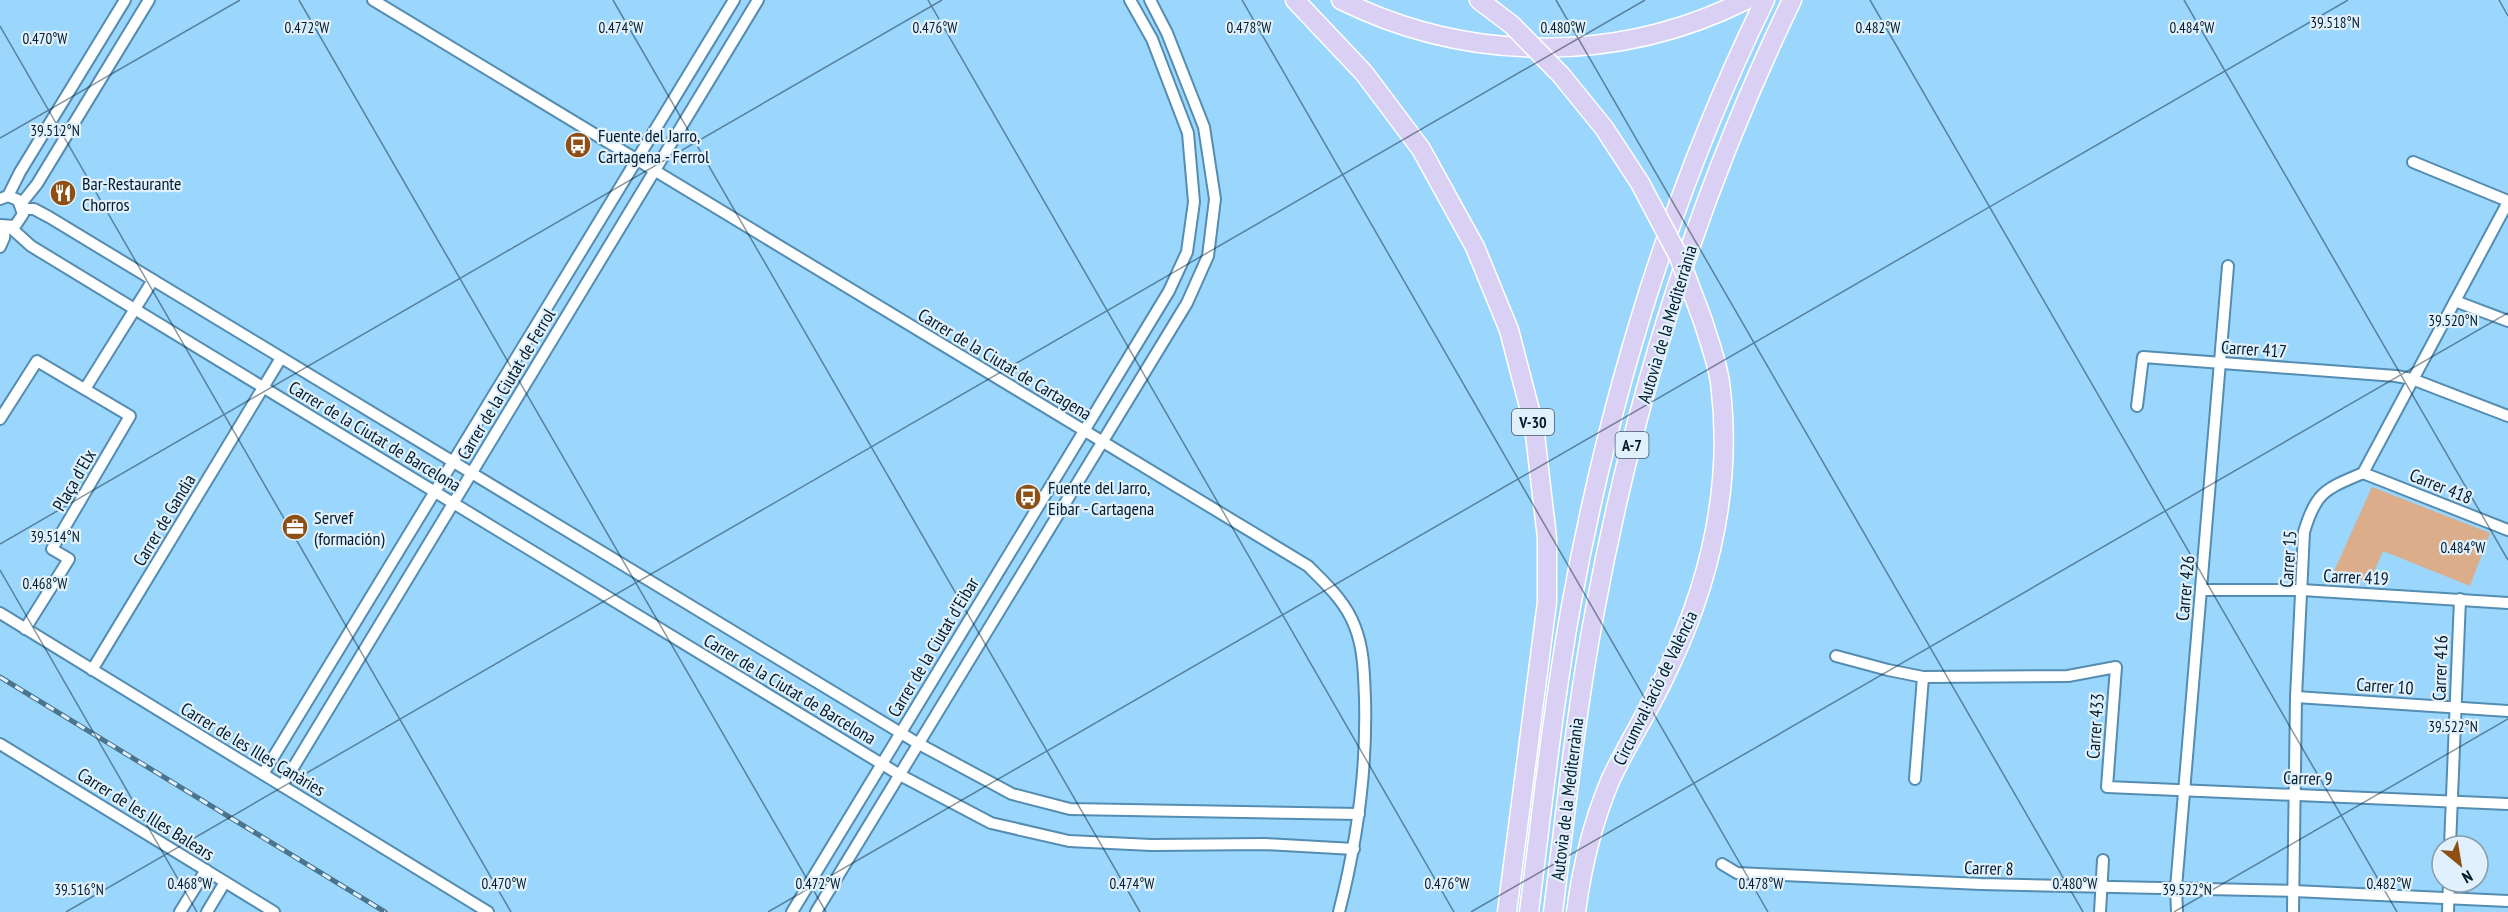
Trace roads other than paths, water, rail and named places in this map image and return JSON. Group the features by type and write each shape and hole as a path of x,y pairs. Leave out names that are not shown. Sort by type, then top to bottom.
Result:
{"highway":[{"name":"V-30","path":"1294,0 1364,74 1421,149 1475,247 1509,330 1534,426 1547,538 1547,602 1506,912"},
{"path":"1341,0 1367,13 1437,36 1474,44 1554,48 1599,44 1657,33 1746,0"},
{"name":"Circumval·lació de València","path":"1479,0 1512,25 1561,75 1605,128 1640,183 1679,257 1703,321 1719,380 1725,454 1720,510 1706,574 1680,645 1611,779 1596,817 1582,865 1576,912"},
{"name":"Autovia de la Mediterrània","path":"1529,912 1559,682 1572,605 1592,505 1628,362 1643,310 1690,175 1765,0"},
{"name":"Autovia de la Mediterrània","path":"1553,912 1581,689 1595,610 1614,518 1646,388 1686,256 1714,181 1770,45 1792,0"}],"street":[{"path":"3,196 125,0"},
{"path":"0,247 4,238 5,226 19,223 22,206 149,0"},
{"name":"Carrer de la Ciutat de Cartagena","path":"373,0 1308,566 1340,598 1355,626 1364,660 1365,731 1359,814 1354,849 1339,912"},
{"name":"Carrer de la Ciutat de Ferrol","path":"263,774 734,0"},
{"name":"Carrer de la Ciutat de Ferrol","path":"282,786 758,0"},
{"name":"Carrer de la Ciutat d'Eibar","path":"792,912 1168,291 1187,252 1194,202 1188,133 1152,39 1131,0"},
{"name":"Carrer de la Ciutat d'Eibar","path":"816,912 1187,303 1208,256 1215,199 1204,127 1167,33 1150,0"},
{"path":"2363,473 2508,201 2414,162"},
{"name":"Carrer de la Ciutat de Barcelona","path":"3,196 12,197 22,206 49,217 919,744 1012,794 1070,809 1359,814"},
{"name":"Carrer de la Ciutat de Barcelona","path":"5,226 31,246 900,775 991,823 1069,842 1151,845 1265,844 1354,849"},
{"name":"Carrer 426","path":"2177,912 2176,888 2228,267"},
{"path":"85,389 153,280"},
{"path":"2455,301 2508,321"},
{"name":"Carrer 417","path":"2137,406 2143,357 2386,375 2412,379 2508,416"},
{"name":"Carrer de la Ciutat de Barcelona","path":"263,387 281,358"},
{"name":"Plaça d'Elx","path":"0,419 37,361 130,416 52,549 69,559 25,629"},
{"name":"Carrer de Gandia","path":"92,670 263,387"},
{"name":"Carrer 418","path":"2363,473 2508,530"},
{"name":"Carrer 15","path":"2294,912 2296,697 2304,532 2311,507 2330,487 2363,473"},
{"name":"Carrer 419","path":"2202,590 2302,590 2508,603"},
{"name":"Carrer 416","path":"2450,834 2460,599"},
{"name":"Carrer de les Illes Canàries","path":"0,613 488,912"},
{"path":"1836,656 1923,677 1915,779"},
{"name":"Carrer 433","path":"1923,677 2068,676 2116,667 2107,787"},
{"name":"Carrer 10","path":"2296,697 2508,711"},
{"name":"Carrer de les Illes Balears","path":"0,744 274,912"},
{"name":"Carrer 9","path":"2107,787 2508,804"},
{"path":"2100,912 2103,860"},
{"name":"Carrer 8","path":"1722,864 1737,873 1757,874 2101,888 2294,891 2508,901"},
{"path":"180,912 206,870"},
{"path":"207,912 225,882"},
{"path":"2448,912 2449,894"}],"railway":[{"path":"0,677 385,912"}],"place":[{"name":"Fuente del Jarro, Cartagena - Ferrol","path":"578,145"},
{"name":"Bar-Restaurante Chorros","path":"63,193"},
{"name":"Fuente del Jarro, Eibar - Cartagena","path":"1028,497"},
{"name":"Servef (formación)","path":"295,527"}]}
